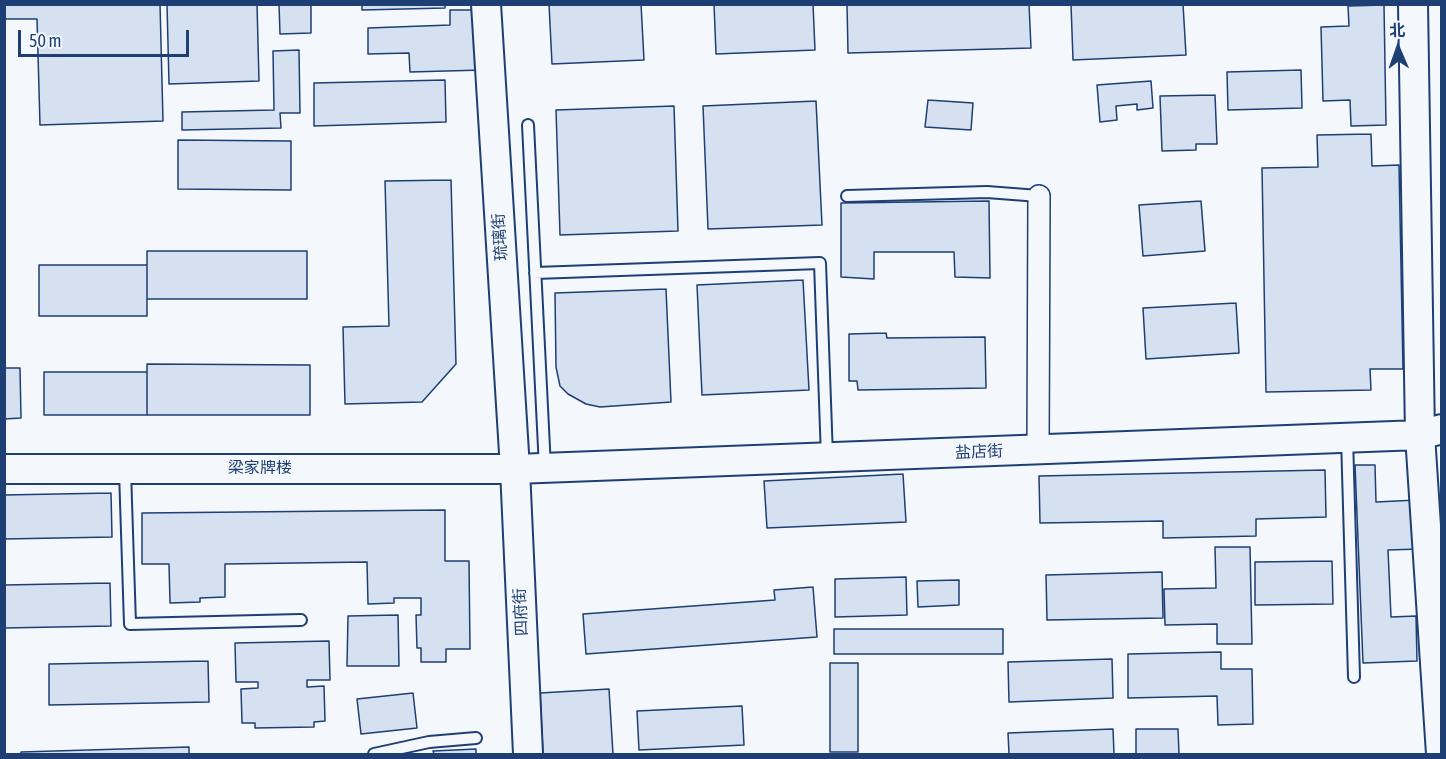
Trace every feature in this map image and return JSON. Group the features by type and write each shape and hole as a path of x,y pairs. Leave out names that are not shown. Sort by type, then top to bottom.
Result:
{"street":[{"name":"琉璃街","path":"486,4 515,469"},
{"path":"1413,4 1431,432 1440,754"},
{"path":"1038,450 1039,196"},
{"name":"盐店街","path":"515,469 1347,438 1431,432"},
{"name":"梁家牌楼","path":"4,469 125,467 515,469"},
{"name":"四府街","path":"515,469 528,754"}],"lane":[{"path":"528,125 545,468"},
{"path":"847,196 987,192 1039,196"},
{"path":"535,273 820,263 827,458"},
{"path":"1347,438 1354,677"},
{"path":"125,467 130,624 301,620"},
{"path":"374,754 429,742 476,738"}],"building":[{"path":"4,4 160,4 163,121 40,125 37,19 4,19"},
{"path":"167,4 257,4 259,81 169,84"},
{"path":"279,4 311,4 311,33 280,34"},
{"path":"362,4 445,4 445,8 362,10"},
{"path":"549,4 641,4 644,60 552,64"},
{"path":"714,4 813,4 815,50 716,54"},
{"path":"847,4 1029,4 1031,48 848,53"},
{"path":"1071,4 1183,4 1186,55 1073,60"},
{"path":"1384,5 1386,125 1351,126 1350,100 1323,101 1321,27 1349,26 1348,6"},
{"path":"450,10 482,10 483,70 410,72 409,53 368,54 368,28 450,25"},
{"path":"299,50 300,113 280,113 281,128 182,130 182,112 274,110 273,51"},
{"path":"1301,70 1302,108 1228,110 1227,72"},
{"path":"445,80 446,122 314,126 314,83"},
{"path":"1151,81 1153,108 1137,110 1137,104 1116,106 1117,120 1100,122 1097,85"},
{"path":"1215,95 1217,144 1196,144 1196,150 1162,151 1160,96"},
{"path":"928,100 973,103 971,130 925,127"},
{"path":"816,101 822,225 708,229 703,106"},
{"path":"674,106 678,231 560,235 556,110"},
{"path":"1371,134 1372,166 1399,165 1403,369 1370,369 1371,390 1266,392 1262,168 1318,167 1317,135"},
{"path":"178,140 291,141 291,190 178,189"},
{"path":"451,180 456,364 422,402 345,404 343,327 389,326 385,181"},
{"path":"989,201 990,278 955,277 954,252 874,252 874,279 841,277 841,203"},
{"path":"1201,201 1205,251 1143,256 1139,205"},
{"path":"147,251 307,251 307,299 147,299"},
{"path":"39,265 147,265 147,316 39,316"},
{"path":"803,280 809,390 702,395 697,285"},
{"path":"666,289 671,402 600,407 586,404 568,394 560,386 556,367 555,293"},
{"path":"1236,303 1239,353 1146,359 1143,308"},
{"path":"886,333 887,338 985,337 986,388 858,390 857,381 849,381 849,334"},
{"path":"147,364 310,365 310,415 147,415"},
{"path":"4,368 20,368 21,418 4,419"},
{"path":"44,372 147,372 147,415 44,415"},
{"path":"1355,465 1375,465 1376,502 1417,500 1419,549 1388,550 1391,617 1416,616 1417,661 1363,663"},
{"path":"1325,470 1326,517 1256,519 1256,536 1163,538 1163,521 1040,523 1039,476"},
{"path":"903,474 906,522 767,528 764,481"},
{"path":"111,493 112,537 4,539 4,495"},
{"path":"445,510 445,561 469,561 470,649 446,649 446,662 421,662 421,648 417,648 416,615 421,615 421,598 394,598 394,603 368,604 367,562 225,564 225,597 200,598 200,602 170,603 169,564 142,564 142,513"},
{"path":"1215,547 1250,547 1252,644 1217,644 1217,624 1165,625 1164,589 1216,588"},
{"path":"1332,561 1333,604 1255,605 1255,562"},
{"path":"1162,572 1163,618 1047,620 1046,575"},
{"path":"906,577 907,615 835,617 835,579"},
{"path":"959,580 959,605 918,607 917,581"},
{"path":"110,583 111,626 4,628 4,585"},
{"path":"813,587 817,637 586,654 583,614 775,600 774,590"},
{"path":"398,615 399,666 347,666 348,616"},
{"path":"834,629 1003,629 1003,654 834,654"},
{"path":"329,641 330,680 307,680 307,687 324,686 325,721 314,722 314,727 255,728 255,723 242,723 241,689 258,688 258,682 236,682 235,643"},
{"path":"1221,652 1221,669 1252,669 1253,724 1218,725 1217,696 1128,698 1128,654"},
{"path":"1112,659 1113,698 1009,702 1008,662"},
{"path":"208,661 209,702 49,705 49,664"},
{"path":"830,663 858,663 858,752 830,752"},
{"path":"609,689 613,754 543,754 540,693"},
{"path":"413,693 417,728 361,734 357,699"},
{"path":"742,706 744,745 639,750 637,711"},
{"path":"1113,729 1114,754 1009,754 1008,733"},
{"path":"1136,729 1178,729 1179,754 1136,754"},
{"path":"189,747 189,754 21,754 21,752"},
{"path":"476,749 476,754 434,754 433,751"}]}
